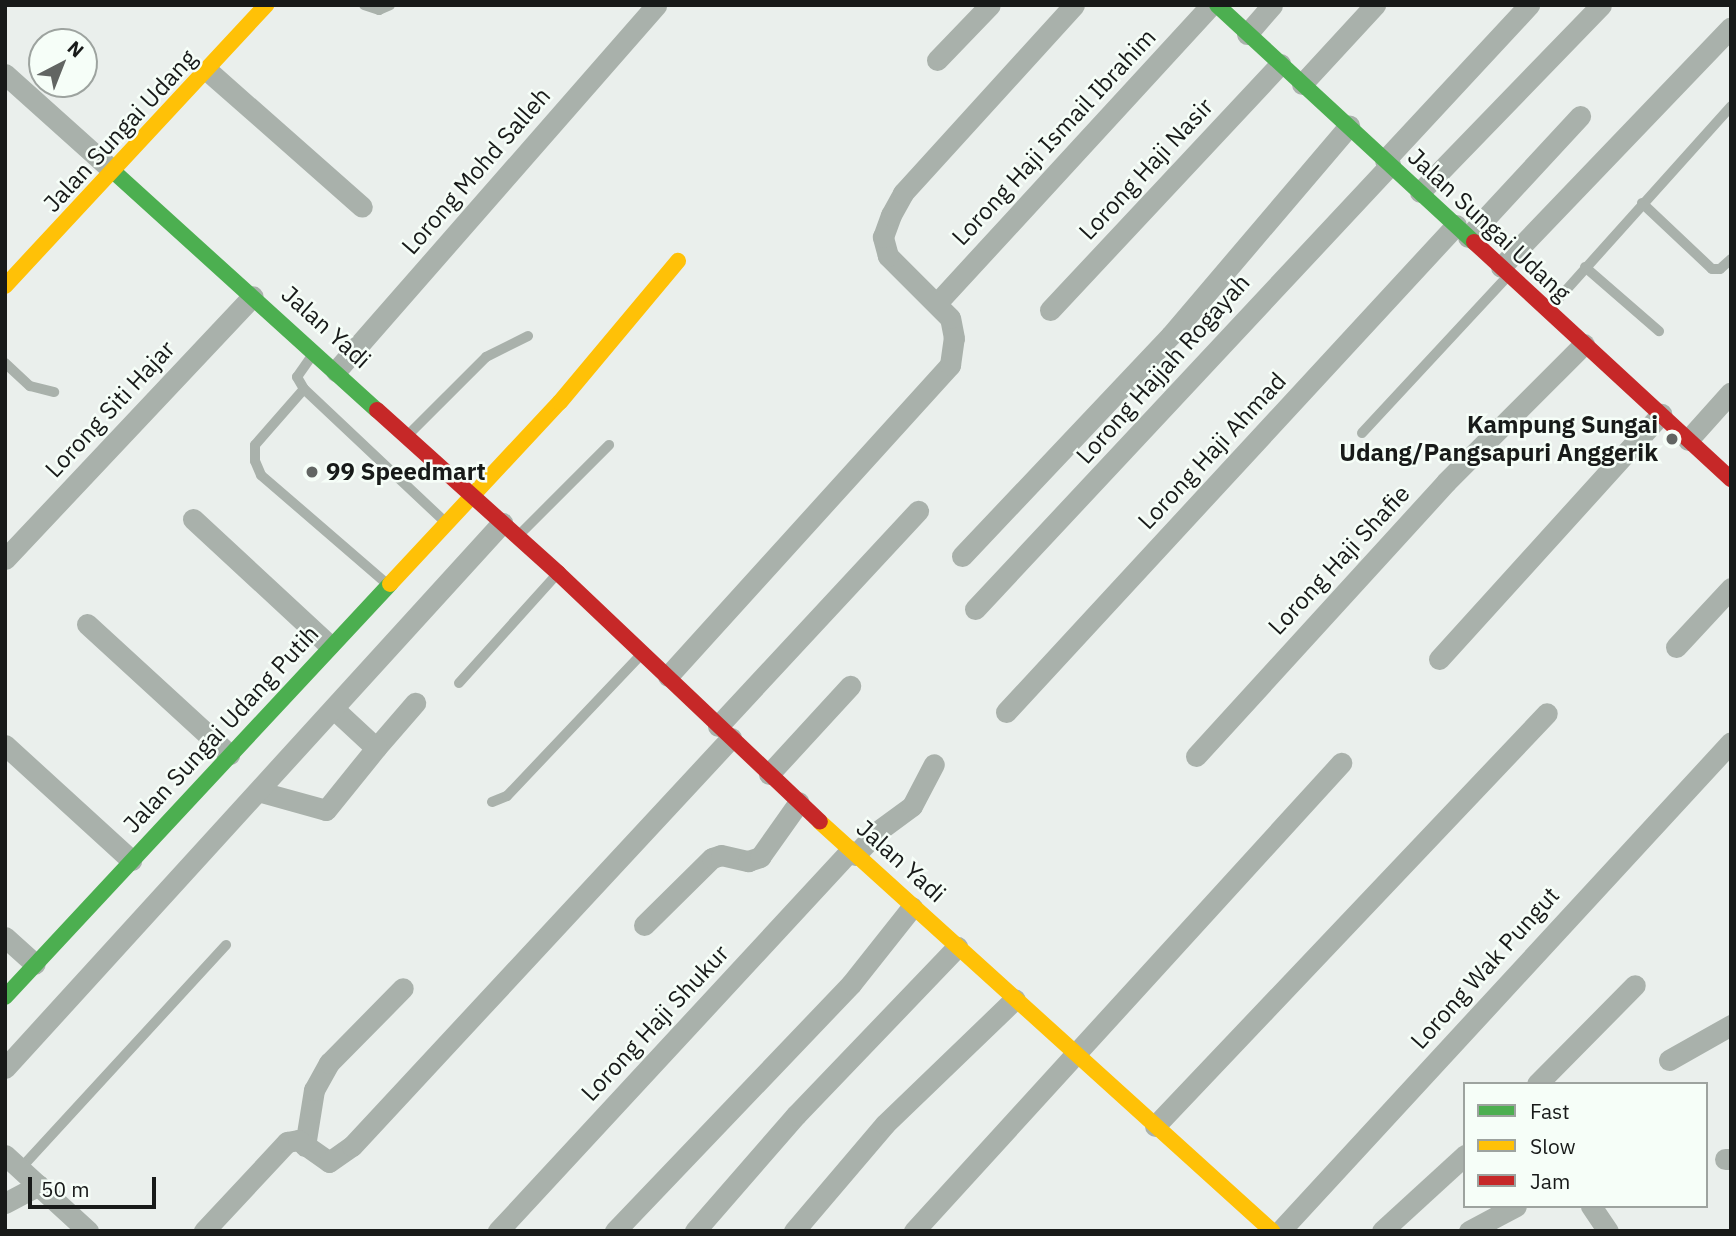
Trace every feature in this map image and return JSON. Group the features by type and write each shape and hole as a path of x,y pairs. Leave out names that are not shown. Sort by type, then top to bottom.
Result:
{"street":[{"name":"Jalan Sungai Udang","path":"5,286 208,71 266,5"},
{"name":"Lorong Mohd Salleh","path":"336,371 656,5"},
{"path":"937,60 990,5"},
{"path":"668,676 950,365 954,338 950,317 888,256 883,237 903,193 1074,5"},
{"name":"Lorong Haji Ismail Ibrahim","path":"937,303 1211,5"},
{"name":"Jalan Sungai Udang","path":"1217,5 1731,479"},
{"path":"1247,34 1272,5"},
{"path":"1302,84 1375,5"},
{"name":"Lorong Hajjah Rogayah","path":"975,609 1388,163 1529,5"},
{"path":"1420,192 1601,5"},
{"path":"1505,271 1731,27"},
{"name":"Lorong Haji Nasir","path":"1050,310 1280,64"},
{"path":"208,71 362,207"},
{"path":"5,74 113,171"},
{"name":"Lorong Haji Ahmad","path":"1006,712 1462,231 1580,116"},
{"path":"962,556 1171,335 1349,126"},
{"name":"Jalan Yadi","path":"113,171 558,573 852,853 1272,1231"},
{"name":"Jalan Sungai Udang Putih","path":"5,997 386,583 560,402 678,261"},
{"name":"Lorong Siti Hajar","path":"5,559 253,296"},
{"name":"Lorong Haji Shafie","path":"1196,756 1447,482 1584,344"},
{"path":"1688,440 1731,392"},
{"path":"1439,659 1661,414"},
{"path":"204,1231 287,1142 298,1140 329,1163 352,1146 918,512"},
{"path":"193,519 330,645"},
{"path":"5,1068 261,792 334,709 510,530"},
{"path":"1676,647 1731,588"},
{"path":"87,624 229,754"},
{"path":"769,774 850,686"},
{"path":"261,792 326,810 415,703"},
{"path":"334,709 376,748"},
{"path":"1155,1126 1547,713"},
{"name":"Lorong Wak Pungut","path":"1280,1231 1731,742"},
{"path":"5,745 131,860"},
{"path":"914,1231 1341,763"},
{"name":"Lorong Haji Shukur","path":"498,1231 852,853 912,806 934,764"},
{"path":"644,925 712,858 721,855 748,861 760,857 799,802"},
{"path":"615,1231 851,984 912,906"},
{"path":"5,937 35,964"},
{"path":"695,1231 796,1115 957,947"},
{"path":"1539,1082 1634,985"},
{"path":"305,1146 314,1090 329,1063 403,988"},
{"path":"794,1231 885,1124 1015,999"},
{"path":"1669,1060 1731,1025"},
{"path":"1382,1231 1463,1157"},
{"path":"13,1161 88,1231"},
{"path":"5,1203 40,1185"},
{"path":"1469,1231 1512,1208"},
{"path":"1592,1208 1608,1231"}],"lane":[{"path":"364,5 379,10 390,5"},
{"path":"1548,310 1731,106"},
{"path":"1642,203 1712,269 1720,269 1731,258"},
{"path":"1586,267 1659,331"},
{"path":"1362,433 1505,271"},
{"path":"407,436 486,357 528,336"},
{"path":"314,352 297,377 304,389 444,521"},
{"path":"5,363 30,386 54,392"},
{"path":"304,389 255,445 255,461 261,475 386,583"},
{"path":"510,530 609,445"},
{"path":"459,684 558,573"},
{"path":"492,802 507,796 643,653"},
{"path":"13,1161 226,945"}],"traffic: fast":[{"path":"1217,5 1474,242"},
{"path":"113,171 377,410"},
{"path":"5,997 390,584"}],"traffic: slow":[{"path":"5,286 266,5"},
{"path":"390,584 560,402 678,261"},
{"path":"820,822 1272,1231"}],"traffic: jam":[{"path":"1474,242 1731,479"},
{"path":"377,410 558,573 820,822"}],"place":[{"name":"Kampung Sungai Udang/Pangsapuri Anggerik","path":"1672,439"},
{"name":"99 Speedmart","path":"312,472"}]}
